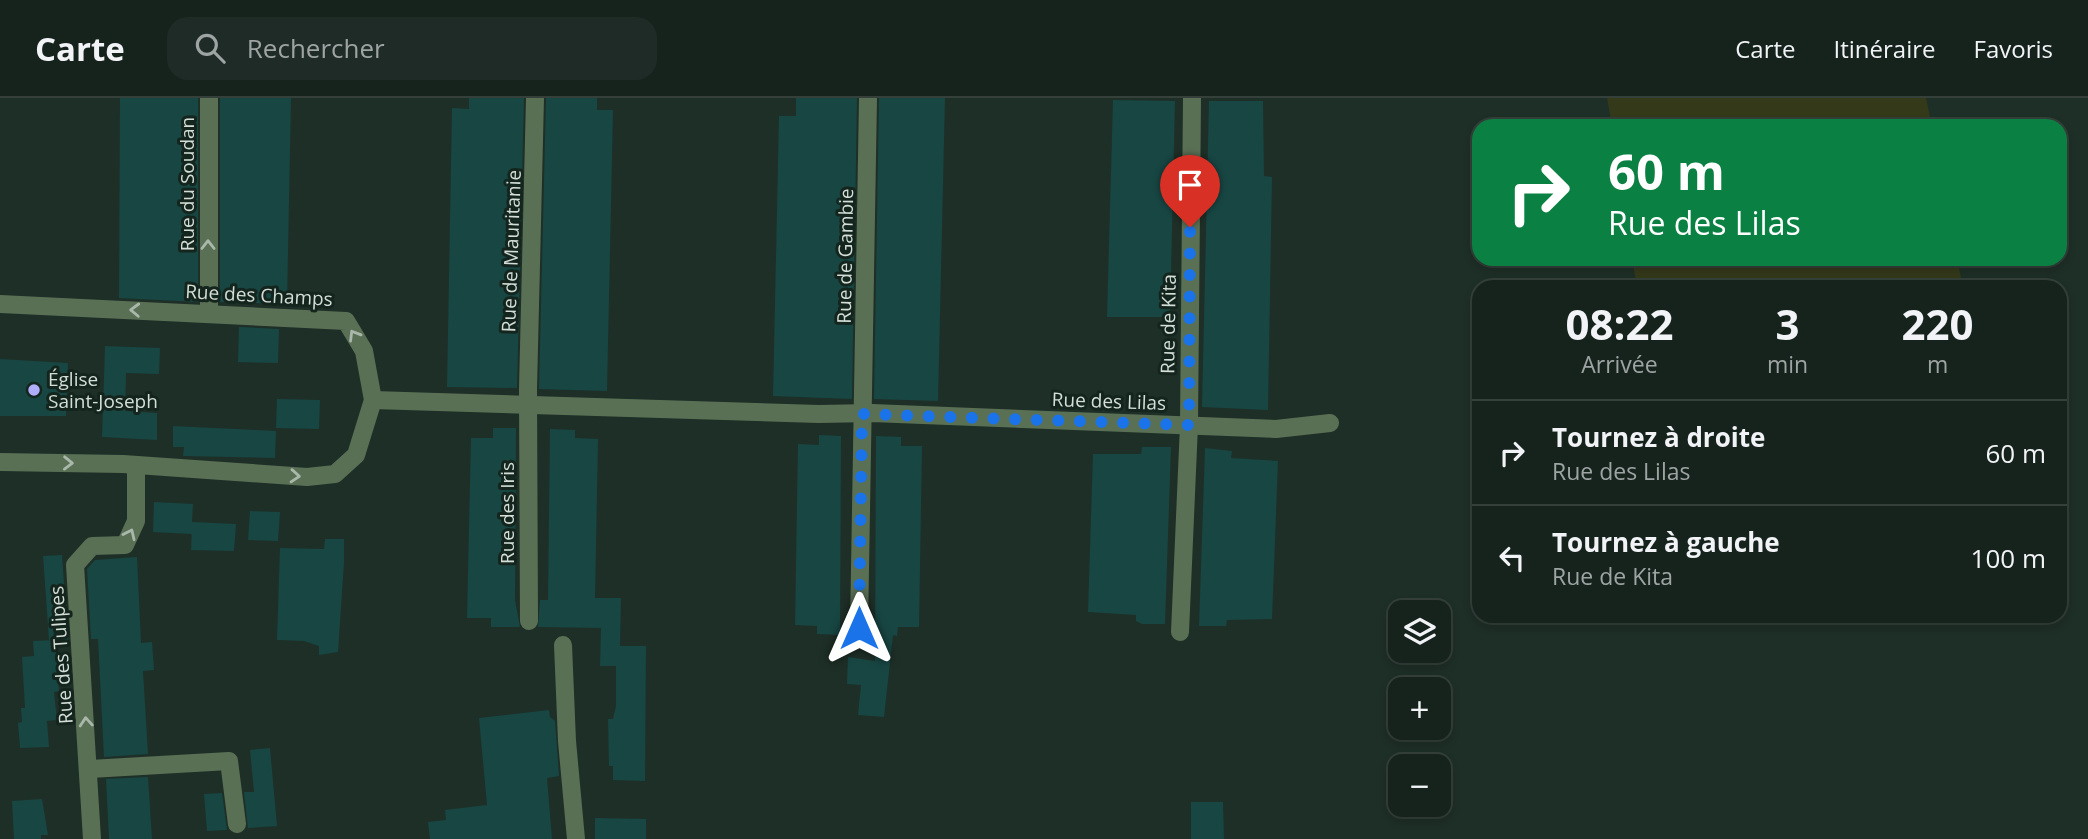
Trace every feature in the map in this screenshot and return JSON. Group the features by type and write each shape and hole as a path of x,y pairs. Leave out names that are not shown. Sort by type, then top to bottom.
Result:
{"street":[{"name":"Rue du Soudan","path":"209,98 209,313"},
{"name":"Rue de Mauritanie","path":"528,406 535,98"},
{"name":"Rue de Gambie","path":"859,628 868,98"},
{"name":"Rue de Kita","path":"1189,425 1192,98"},
{"name":"Rue des Champs","path":"0,304 346,321 364,351 373,400 356,455 335,474 307,477 0,462"},
{"name":"Rue des Lilas","path":"373,400 1189,425 1181,632"},
{"name":"Rue des Iris","path":"528,406 529,621"},
{"path":"1189,425 1276,429 1330,423"},
{"name":"Rue des Tulipes","path":"92,839 90,769 75,565 92,546 125,545 136,520 136,467"},
{"path":"564,645 567,741 576,839"},
{"path":"90,769 229,761 237,824"}],"green space":[{"path":"1607,98 1926,98 1930,119 1611,119"},
{"path":"1633,266 1958,266 1962,280 1636,280"}],"building":[{"path":"120,98 198,98 198,302 119,298"},
{"path":"220,98 291,98 287,304 220,302"},
{"path":"469,98 524,98 517,388 447,387 452,108 469,109"},
{"path":"546,98 597,98 597,110 613,110 607,391 539,389"},
{"path":"796,98 857,98 852,399 773,396 779,116 796,116"},
{"path":"879,98 945,98 938,401 874,399"},
{"path":"1113,100 1175,101 1170,317 1107,317"},
{"path":"1209,101 1263,101 1264,176 1272,177 1268,410 1202,407"},
{"path":"239,327 279,329 278,363 238,362"},
{"path":"105,346 160,348 159,374 126,373 125,411 157,413 157,440 102,437"},
{"name":"Église Saint-Joseph","path":"0,359 68,363 66,416 0,416"},
{"path":"277,399 320,400 319,429 276,428"},
{"path":"173,426 276,431 275,458 183,456 184,447 173,447"},
{"path":"493,428 516,428 515,600 520,627 491,627 491,618 467,618 471,438 493,438"},
{"path":"550,429 575,430 575,438 598,439 595,598 621,598 620,646 646,646 645,781 613,780 613,766 609,766 608,719 613,719 616,706 616,666 600,666 601,628 538,627 540,600 548,600"},
{"path":"819,435 841,436 840,635 817,634 817,626 795,625 798,444 819,445"},
{"path":"876,436 901,437 901,446 922,446 919,627 898,627 897,636 893,635 884,717 858,715 861,685 847,684 848,657 875,661"},
{"path":"1142,447 1171,447 1165,624 1142,624 1136,621 1136,615 1088,612 1093,454 1141,454"},
{"path":"1205,448 1232,451 1231,458 1278,461 1272,619 1227,620 1226,626 1199,626"},
{"path":"154,502 193,504 192,522 236,524 234,551 191,550 192,534 153,532"},
{"path":"250,511 280,512 278,541 248,540"},
{"path":"325,539 344,539 344,562 338,652 319,655 319,646 304,641 277,640 280,548 324,549"},
{"path":"62,555 68,640 49,640 43,556"},
{"path":"137,557 141,643 152,642 154,670 143,671 148,754 104,757 98,639 91,639 87,569 95,560"},
{"path":"55,640 59,691 54,692 57,720 47,721 49,747 20,748 18,723 22,722 21,708 25,708 22,657 34,656 33,641"},
{"path":"549,710 550,717 555,721 559,776 547,778 552,839 430,839 428,822 446,820 445,810 487,805 479,718"},
{"path":"270,748 277,826 248,828 244,792 254,792 250,750"},
{"path":"148,777 152,839 109,839 106,779"},
{"path":"222,793 227,830 207,831 204,794"},
{"path":"42,799 48,835 41,835 41,839 14,839 12,801"},
{"path":"1191,802 1223,802 1224,839 1191,839"},
{"path":"595,818 646,819 646,839 595,839"}],"place":[{"name":"Église Saint-Joseph","path":"34,390"}],"route":[{"path":"859,628 862,414 1189,425 1190,227"}]}
